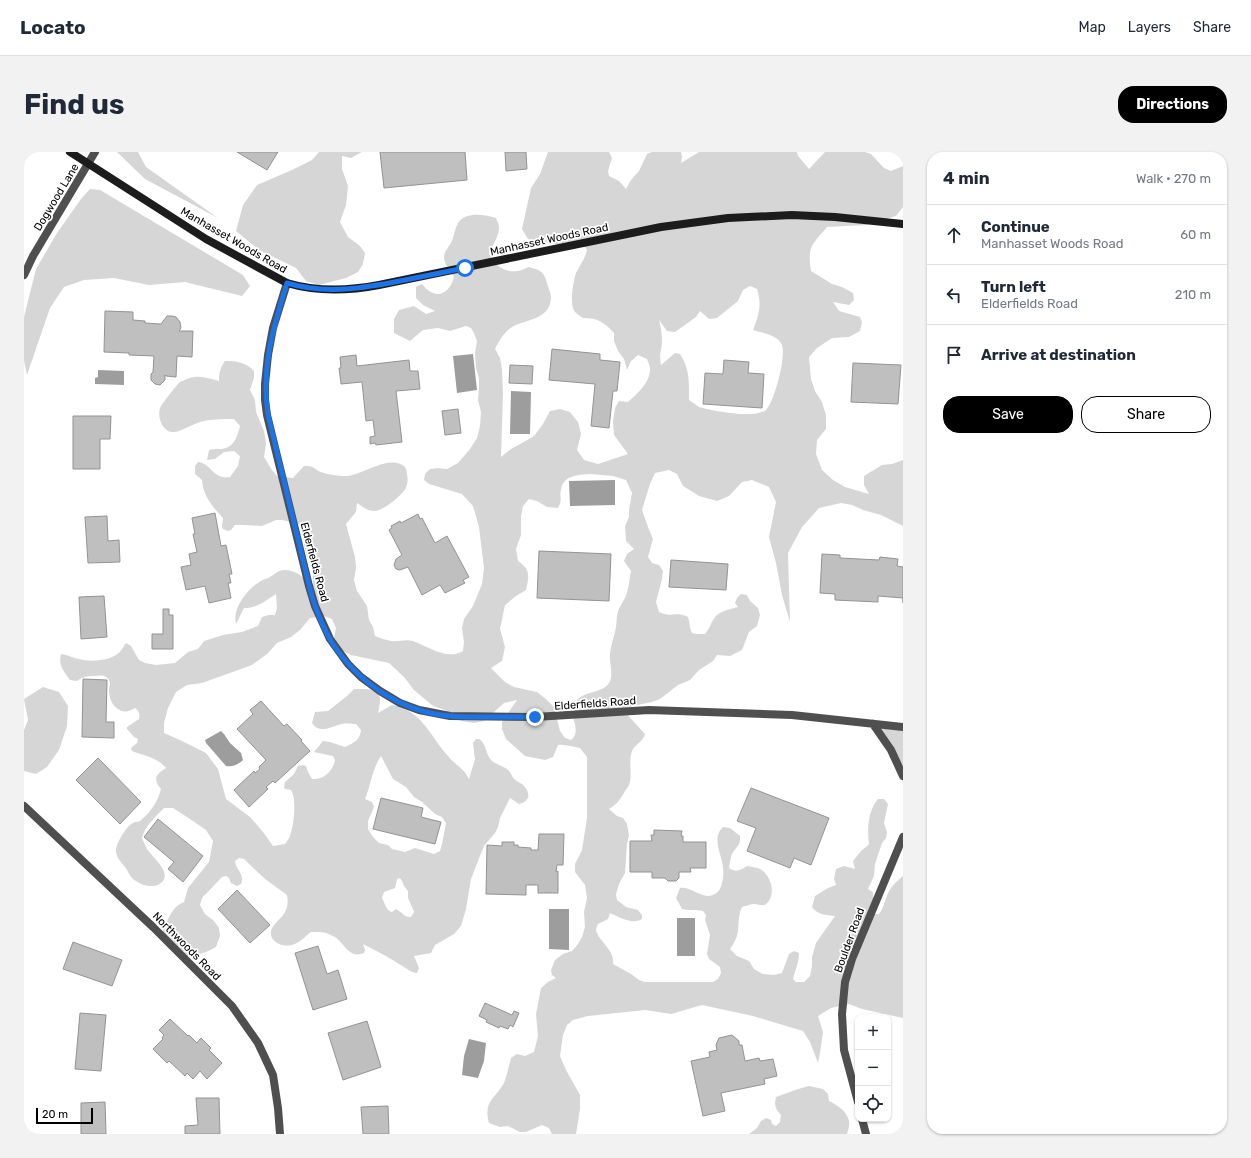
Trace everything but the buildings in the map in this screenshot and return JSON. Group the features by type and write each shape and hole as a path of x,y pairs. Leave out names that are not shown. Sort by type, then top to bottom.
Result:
{"street":[{"name":"Manhasset Woods Road","path":"70,152 206,239 287,283 318,290 360,288 661,227 728,218 792,215 835,217 903,224"},
{"name":"Dogwood Lane","path":"24,274 32,256 95,152"},
{"name":"Elderfields Road","path":"287,283 273,328 268,355 265,384 268,415 315,606 330,640 348,664 361,677 400,703 419,710 450,716 535,717 648,710 792,715 903,727"},
{"path":"872,724 891,750 903,776"},
{"name":"Northwoods Road","path":"24,806 153,927 232,1006 258,1043 272,1075 278,1108 280,1134"},
{"name":"Boulder Road","path":"855,1091 844,1050 842,1014 845,982 852,959 903,837"},
{"path":"863,1122 866,1134"}],"shaded area":[{"path":"117,152 138,152 146,167 218,218 145,179"},
{"path":"319,152 362,152 351,158 342,156 342,169 348,186 346,205 340,222 348,237 360,246 365,253 363,264 358,272 346,278 319,285 306,281 296,268 259,250 236,231 243,205 257,185 312,160"},
{"path":"548,152 609,152 612,158 608,171 609,176 619,181 626,189 631,180 639,171 647,154 652,152 681,152 681,163 699,152 797,152 798,156 809,169 825,152 865,152 871,154 884,168 891,171 903,166 903,207 896,216 866,225 827,227 812,246 810,251 811,271 832,284 853,293 854,300 849,305 833,302 839,311 860,317 862,322 860,331 849,337 832,338 817,348 809,357 811,379 815,391 822,402 826,415 826,429 817,440 816,454 822,470 833,480 845,487 869,494 864,485 864,476 882,465 892,464 903,460 903,526 881,515 852,505 841,503 819,508 802,527 788,553 790,622 782,595 769,537 776,502 769,487 752,480 742,482 729,496 717,501 699,496 683,486 677,474 669,470 655,473 642,510 653,539 648,557 652,563 659,565 663,571 656,602 659,612 663,614 684,615 688,617 690,629 692,633 696,634 705,634 715,617 724,611 738,607 735,603 741,594 747,595 750,601 758,608 760,615 757,626 749,632 742,650 730,656 717,655 713,661 699,670 690,680 678,685 660,699 632,706 623,710 645,734 643,739 632,751 630,759 631,777 629,786 618,802 609,809 617,816 623,818 627,824 629,835 625,873 616,894 617,900 626,907 638,910 642,915 642,919 638,921 630,921 610,913 608,919 598,924 596,931 610,951 613,964 639,980 645,982 713,982 718,979 721,973 720,967 709,959 707,954 710,935 705,920 706,915 703,911 682,909 676,898 680,888 689,889 706,896 710,896 719,891 723,878 723,871 717,841 723,827 730,828 740,836 740,839 739,844 730,859 729,868 736,871 747,866 760,869 770,880 772,891 769,900 765,905 753,904 742,907 739,916 737,936 730,949 737,956 749,961 754,969 763,974 774,975 782,973 789,954 794,951 799,953 798,963 793,979 796,982 804,982 810,976 812,957 816,943 835,916 822,914 814,910 812,907 815,896 836,885 834,879 836,869 844,866 855,869 853,861 869,844 868,826 872,809 878,799 884,799 888,804 884,823 887,832 886,838 882,843 875,864 874,876 868,889 873,892 874,914 879,914 888,893 903,876 903,1018 891,1015 891,1014 862,1009 849,1004 831,1008 818,1016 823,1032 818,1063 810,1042 803,1031 753,1016 702,1005 671,1014 645,1010 588,1016 573,1020 567,1025 563,1035 560,1056 580,1095 580,1109 576,1134 552,1134 549,1128 542,1125 526,1132 520,1132 508,1126 500,1127 489,1123 488,1110 491,1101 504,1083 511,1058 517,1054 525,1056 534,1052 538,1036 536,1014 541,988 556,978 552,975 551,970 555,960 563,954 572,951 582,937 585,927 584,912 587,898 585,885 575,872 575,864 582,850 587,818 587,757 580,748 558,745 553,757 545,760 525,756 506,739 502,729 502,722 517,700 504,703 484,721 474,723 461,721 445,710 433,706 414,690 404,677 389,663 351,655 336,648 333,642 336,628 332,619 324,616 310,618 300,630 291,637 277,643 267,654 252,665 202,683 187,685 176,692 168,708 164,723 164,733 206,753 218,769 226,799 250,817 273,846 285,844 290,837 293,825 294,799 291,790 285,789 285,782 294,774 298,766 306,766 312,779 320,778 330,771 335,760 333,756 314,752 323,741 345,747 358,739 361,730 356,724 344,724 322,729 315,727 312,723 315,712 328,711 354,689 365,689 377,692 380,699 378,713 392,705 403,708 418,718 450,759 465,772 469,779 475,759 473,743 476,739 479,739 482,741 491,760 507,769 514,779 525,787 528,793 528,798 523,803 519,804 510,798 500,818 495,833 484,846 471,879 466,909 461,926 454,934 435,945 431,953 414,956 419,968 417,973 412,972 363,944 365,950 364,953 355,954 348,950 335,937 324,932 311,932 293,945 286,946 274,941 271,930 286,910 288,902 287,895 265,879 244,859 239,858 235,861 242,877 241,884 237,886 231,883 229,878 226,876 222,877 202,898 200,905 205,914 214,921 219,928 220,936 216,947 200,954 184,956 179,955 166,946 163,930 176,907 184,902 188,888 209,862 213,841 206,830 190,819 173,808 164,808 148,826 142,838 147,849 163,869 165,874 164,878 162,882 156,886 142,884 133,879 118,857 116,848 127,828 133,823 140,821 154,806 161,789 156,777 166,768 159,761 132,751 131,748 137,743 138,739 134,737 127,727 139,719 139,713 135,708 128,711 123,711 114,706 111,701 109,690 110,682 107,677 91,676 77,681 70,680 60,662 61,654 77,659 108,659 118,654 126,643 131,646 139,660 145,663 156,665 175,663 188,652 198,649 204,641 223,635 242,632 258,626 262,617 275,615 277,608 276,594 265,602 249,608 244,608 236,624 236,612 242,599 251,588 262,580 269,578 277,572 289,570 300,575 313,586 312,567 305,549 305,532 302,526 296,523 276,520 262,526 235,525 228,531 223,529 223,518 206,496 202,480 195,474 195,466 198,462 206,465 216,474 224,477 230,477 238,466 240,456 234,451 224,452 215,459 207,460 209,450 226,448 234,442 240,426 234,419 204,421 174,432 166,430 161,423 159,414 161,406 179,383 193,377 219,381 220,371 225,361 241,363 254,371 254,378 250,390 255,400 256,412 264,431 266,443 264,457 277,476 293,478 304,466 313,467 326,474 345,476 359,473 375,466 390,462 398,463 405,467 408,478 406,487 401,494 390,504 382,509 374,511 369,510 357,503 356,512 346,524 355,557 356,567 354,580 357,591 367,606 369,620 373,627 375,636 391,641 413,641 444,654 457,654 463,651 464,642 462,628 464,619 473,606 482,584 484,568 479,527 473,506 462,494 429,484 424,480 425,474 430,469 447,469 458,463 477,438 481,412 478,400 479,378 476,368 475,353 477,341 471,328 466,326 450,331 438,328 423,330 410,341 394,333 394,319 399,310 414,306 426,314 435,311 423,305 416,298 416,287 422,284 431,292 436,294 441,294 449,288 454,277 444,260 445,253 452,241 458,223 461,219 471,215 496,218 499,225 499,231 489,254 497,265 508,271 517,271 528,267 543,273 551,294 550,305 542,315 509,329 495,349 500,358 502,369 503,393 501,457 511,449 534,436 550,411 560,409 570,412 578,422 581,434 577,450 584,460 598,464 628,454 614,435 613,422 615,408 619,401 628,402 642,388 648,379 650,368 647,359 638,355 631,361 627,370 624,359 618,351 614,341 614,333 600,321 583,318 573,309 572,293 576,273 587,250 585,247 545,243 528,239 522,229 531,188 540,174","holes":["750,286 757,289 759,295 759,310 753,330 768,334 775,338 781,343 783,348 779,377 773,398 766,410 760,413 752,414 723,412 699,407 689,400 689,381 687,370 680,354 675,353 661,365 660,355 662,339 659,320 667,331 675,332 696,317 700,311 709,319 717,318 738,301 743,290","590,474 613,476 626,480 632,493 629,517 625,526 626,541 634,549 627,554 624,561 631,571 626,595 618,611 616,629 610,650 611,677 606,687 582,696 576,702 573,711 576,730 574,737 571,740 565,738 560,731 554,707 547,700 537,692 514,687 505,682 491,668 502,661 505,647 500,629 505,605 526,590 527,585 527,570 518,561 516,549 521,535 521,516 523,506 529,499 537,501 547,507 558,508 561,489 565,481 576,475","381,756 393,779 406,787 414,797 435,814 442,817 446,823 440,851 434,854 415,848 405,852 392,849 388,845 379,843 368,829 368,821 374,807 372,802 365,799","400,878 408,891 408,898 414,912 411,917 405,916 396,909 392,912 390,911 382,898 384,892 395,888 397,879"]},
{"path":"90,189 100,190 243,275 250,286 242,296 185,282 149,285 114,278 84,280 64,287 50,308 27,375 24,361 24,317 36,269 57,233 81,199"},
{"path":"473,354 477,390 457,393 453,356"},
{"path":"98,370 124,371 124,385 95,384 95,378 98,377"},
{"path":"511,391 531,392 530,434 510,434"},
{"path":"615,480 615,505 570,506 569,481"},
{"path":"43,687 59,692 68,706 67,726 59,750 47,767 36,774 24,771 24,730 28,720 24,699"},
{"path":"873,724 903,727 903,776"},
{"path":"221,731 230,743 241,753 243,760 233,766 226,766 206,743 205,740"},
{"path":"549,909 569,909 569,950 549,949"},
{"path":"677,918 695,918 695,956 677,956"},
{"path":"469,1039 486,1043 484,1061 478,1078 462,1075 464,1056"},
{"path":"809,1086 823,1089 828,1094 829,1101 844,1111 848,1117 849,1123 847,1134 749,1134 757,1128 761,1121 766,1118 771,1120 772,1124 776,1126 780,1122 781,1115 777,1111 775,1102 776,1097"}],"route":[{"path":"465,268 379,285 337,290 318,290 287,283 273,328 268,355 265,400 312,597 330,640 348,664 361,677 400,703 419,710 450,716 535,717"}]}
